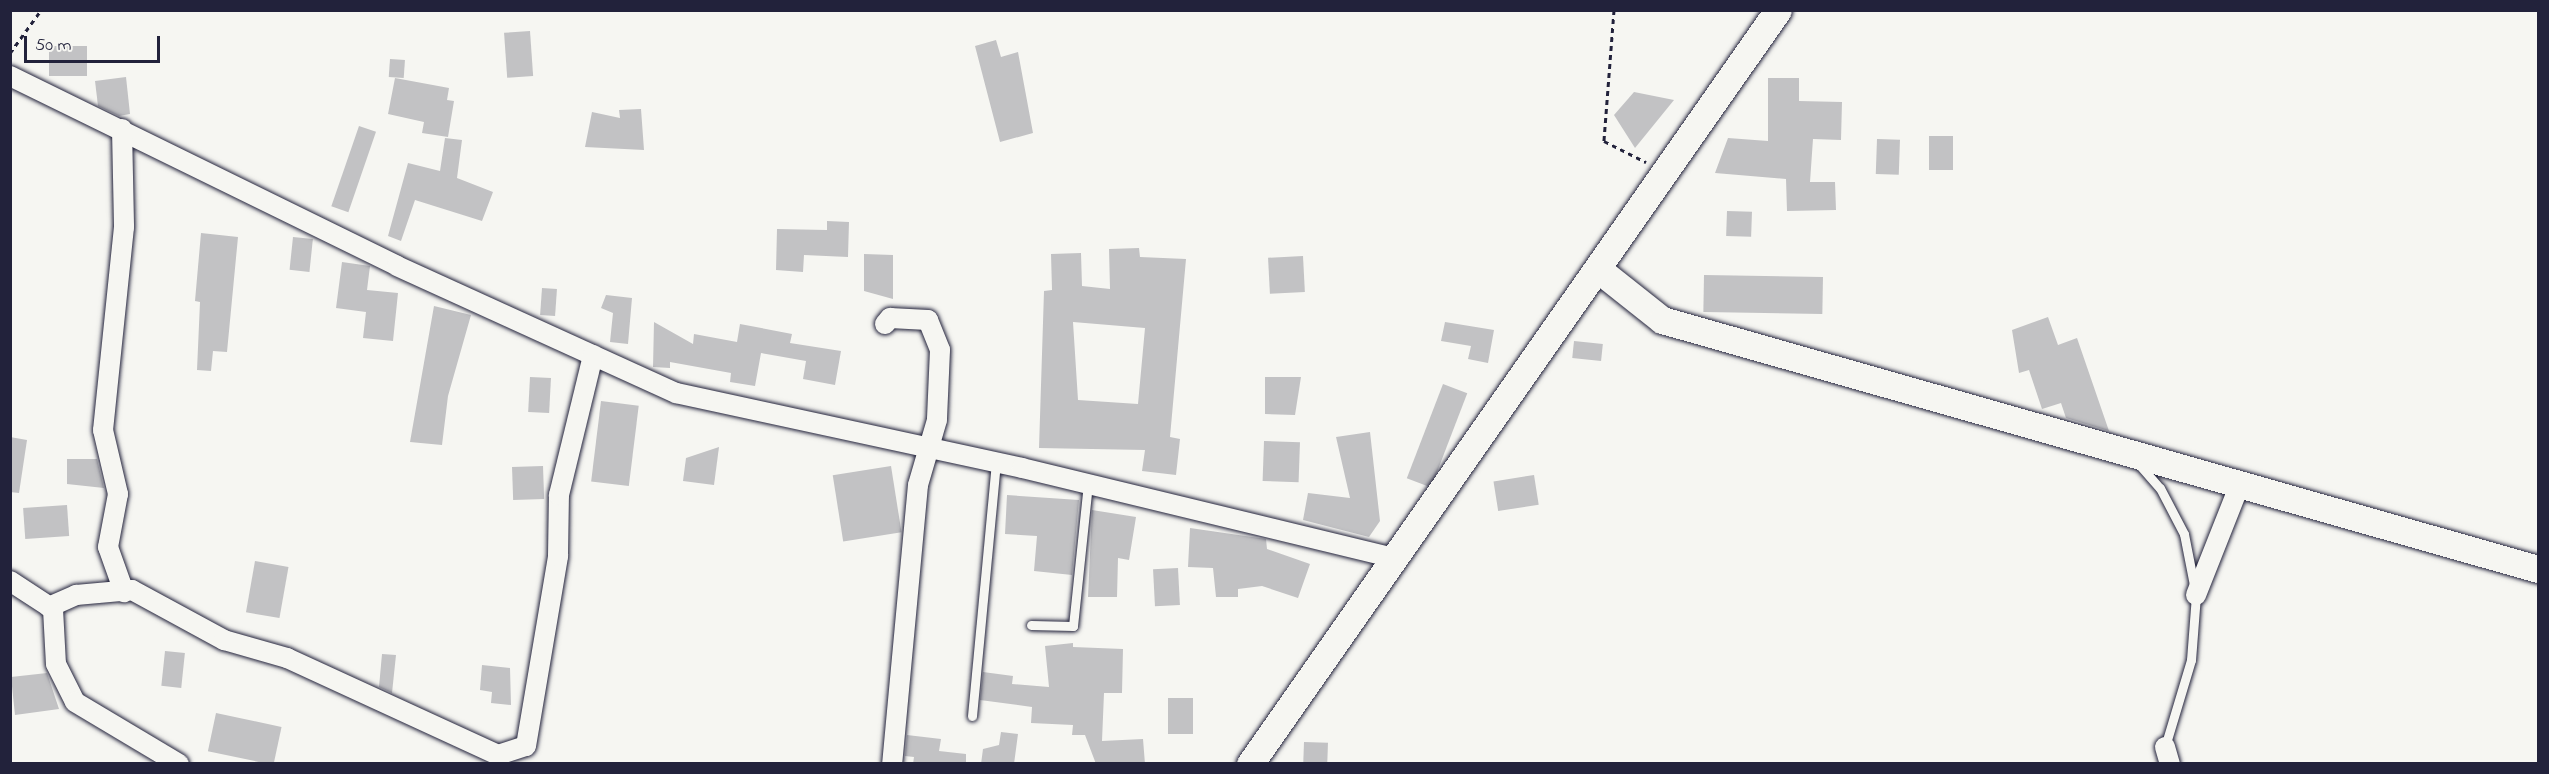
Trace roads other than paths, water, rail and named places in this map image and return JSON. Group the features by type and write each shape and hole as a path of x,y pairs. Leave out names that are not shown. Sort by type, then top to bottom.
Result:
{"street":[{"path":"1250,764 1599,270 1778,10"},
{"path":"10,76 676,393 996,462 1395,558"},
{"path":"122,129 124,227 103,430 118,494 108,547 124,592"},
{"path":"1599,270 1662,320 2538,569"},
{"path":"885,324 890,318 928,320 940,350 936,420 925,447 892,764"},
{"path":"49,607 76,595 132,590 224,640 287,658 498,755 526,746 558,556 559,495 593,355"},
{"path":"2196,595 2240,484"},
{"path":"10,581 49,607 56,664 75,702 179,764"}],"lane":[{"path":"2128,452 2160,488 2184,534 2196,595 2191,660 2165,758"},
{"path":"972,716 996,462"},
{"path":"1030,625 1073,626 1088,484"}]}
